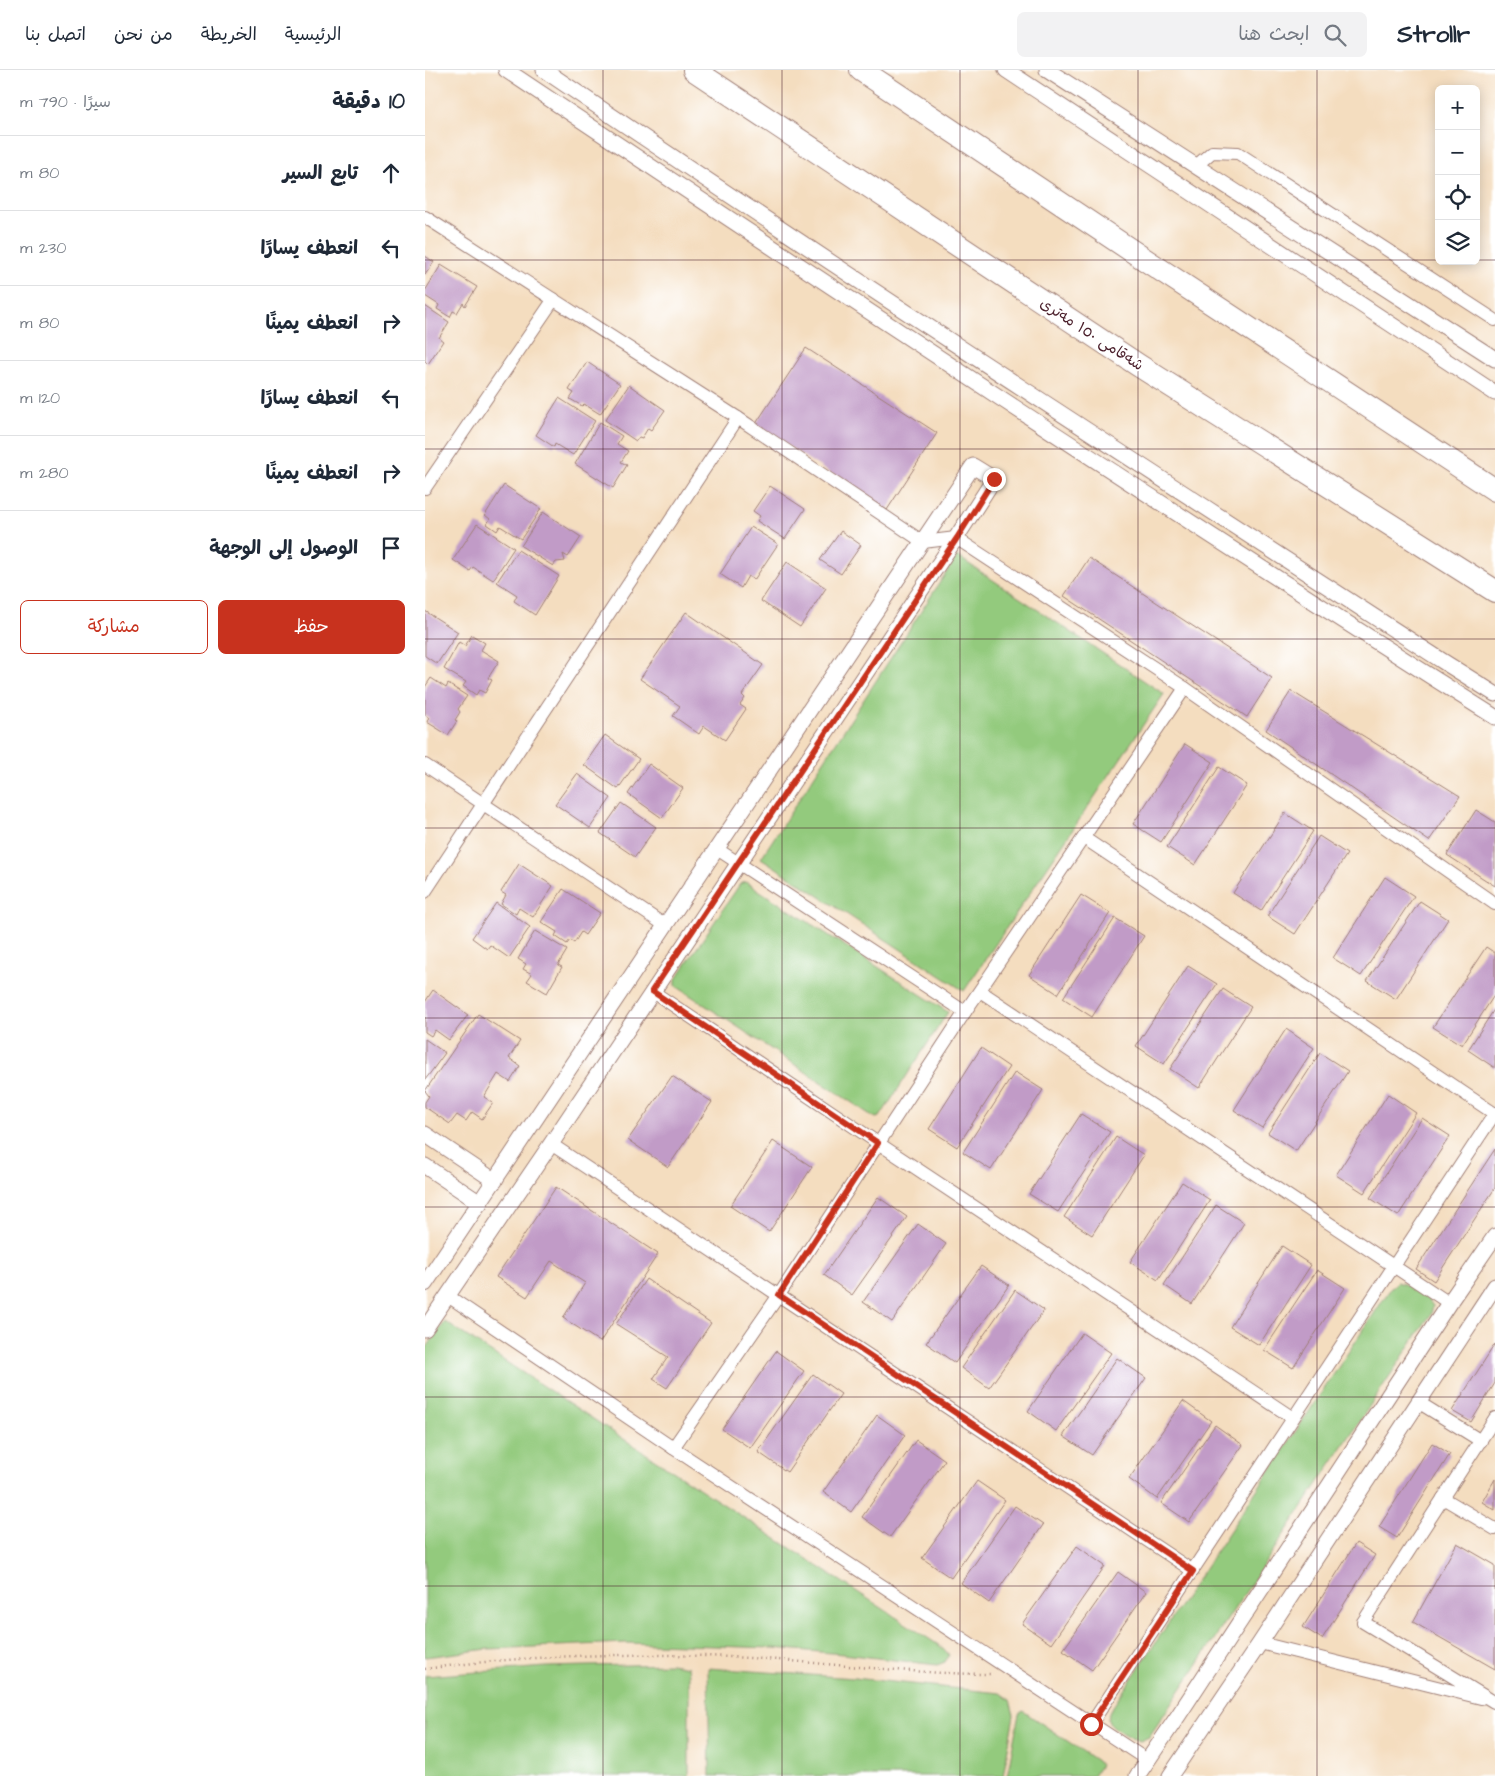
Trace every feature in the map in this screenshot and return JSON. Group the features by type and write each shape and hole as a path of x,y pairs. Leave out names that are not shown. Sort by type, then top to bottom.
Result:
{"highway":[{"name":"شەقامی ١٥٠ مەتری","path":"694,70 1138,364 1495,591"},
{"path":"861,70 1495,490"}],"street":[{"path":"506,70 915,343 1273,577 1495,717"},
{"path":"544,70 697,174 1095,436 1495,694"},
{"path":"1006,70 1495,393"},
{"path":"1047,70 1495,359"},
{"path":"1196,166 1212,152 1239,153 1495,320"},
{"path":"425,217 737,418 923,542 957,538 1185,688 1495,904"},
{"path":"425,488 554,299"},
{"path":"425,892 737,418"},
{"path":"425,1284 973,466 994,479 957,538 425,1329"},
{"path":"673,1448 779,1295 965,1012 1185,688"},
{"path":"425,765 666,926"},
{"path":"1084,838 1495,1114 1091,1724"},
{"path":"717,849 965,1012"},
{"path":"652,991 1293,1418"},
{"path":"980,991 1449,1303"},
{"path":"425,1134 495,1180"},
{"path":"551,1144 1193,1571"},
{"path":"425,1166 480,1203"},
{"path":"1137,1776 1495,1236"},
{"path":"1170,1776 1495,1286"},
{"path":"448,1296 673,1448 1147,1760"},
{"path":"1418,1402 1481,1441"},
{"path":"1494,1702 1363,1622 1495,1418"},
{"path":"1443,1498 1495,1529"},
{"path":"1260,1643 1494,1702"},
{"path":"1178,1716 1200,1730"}],"path":[{"path":"425,1669 475,1662 613,1655 748,1658 949,1674 1015,1674"}],"green space":[{"path":"957,556 1164,694 964,991 761,858"},
{"path":"746,882 948,1012 880,1117 876,1118 869,1114 676,986 676,979 740,884"},
{"path":"1397,1282 1422,1294 1433,1306 1431,1314 1149,1737 1140,1741 1122,1733 1107,1719 1110,1711 1391,1288"},
{"path":"445,1322 943,1648 949,1655 945,1662 937,1665 773,1648 626,1643 488,1649 425,1657 425,1350"},
{"path":"671,1664 688,1667 689,1776 425,1776 425,1676 546,1667"},
{"path":"708,1668 854,1678 1000,1693 1010,1700 1014,1715 1003,1776 710,1776"},
{"path":"1023,1711 1097,1761 1100,1765 1093,1776 1007,1776 1019,1714"}],"building":[{"path":"425,256 434,262 425,275"},
{"path":"441,265 477,287 465,306 463,303 457,313 453,311 450,317 437,309 439,305 425,296 425,291"},
{"path":"425,306 449,322 439,338 443,341 428,364 425,361"},
{"path":"806,348 937,433 887,510 755,425"},
{"path":"587,362 620,384 600,414 584,404 582,406 570,399 574,393 569,390"},
{"path":"629,385 665,410 651,430 648,428 642,438 639,437 636,441 605,420"},
{"path":"559,398 595,421 573,455 555,444 554,447 536,435"},
{"path":"600,422 622,436 617,444 628,451 621,462 627,465 613,488 575,464"},
{"path":"504,485 541,509 521,539 500,526 497,531 487,524 490,519 485,515"},
{"path":"770,486 805,509 785,539 757,521 760,516 753,511"},
{"path":"543,512 581,537 568,557 563,554 565,561 556,562 553,566 521,546"},
{"path":"477,524 514,548 493,580 473,567 470,571 453,560"},
{"path":"751,527 778,544 754,580 748,576 741,588 720,574"},
{"path":"841,531 861,545 841,574 820,560"},
{"path":"518,550 559,576 535,615 514,601 517,595 497,582"},
{"path":"1089,558 1272,678 1247,717 1064,596"},
{"path":"787,562 826,588 800,627 761,601"},
{"path":"425,611 458,632 437,664 425,656"},
{"path":"686,612 763,665 742,695 745,698 740,705 746,709 725,740 704,726 699,734 673,716 680,706 640,679"},
{"path":"472,635 485,643 481,650 499,661 488,678 492,680 485,693 479,690 476,695 463,686 466,682 444,669 459,642 465,646"},
{"path":"431,678 446,688 448,684 467,696 458,709 460,712 455,720 457,721 448,735 427,722 429,718 425,715 425,687"},
{"path":"1291,691 1460,796 1429,841 1266,730"},
{"path":"605,735 639,759 618,789 584,765"},
{"path":"1185,744 1213,762 1161,842 1133,824"},
{"path":"649,764 683,788 662,818 628,794"},
{"path":"1219,767 1247,785 1195,865 1167,847"},
{"path":"577,774 611,798 590,828 555,804"},
{"path":"621,803 656,827 635,857 600,833"},
{"path":"1476,810 1495,822 1495,886 1447,855"},
{"path":"1285,813 1313,831 1261,911 1233,893"},
{"path":"1319,836 1347,854 1295,934 1267,916"},
{"path":"519,864 553,886 533,917 519,908 516,914 501,904 506,895 501,892"},
{"path":"1385,877 1414,896 1361,976 1333,958"},
{"path":"563,889 600,913 585,935 581,932 574,943 570,940 567,944 555,936 557,932 541,922"},
{"path":"1081,895 1110,913 1058,994 1029,975"},
{"path":"1420,901 1448,919 1396,999 1367,981"},
{"path":"496,903 530,927 509,958 490,945 487,949 472,938"},
{"path":"1115,918 1144,936 1092,1017 1063,998"},
{"path":"535,931 567,950 558,965 562,967 547,993 527,981 532,974 523,969 526,964 518,959"},
{"path":"1486,947 1495,953 1495,994 1462,1045 1433,1027"},
{"path":"1188,966 1217,984 1164,1064 1136,1046"},
{"path":"1223,989 1251,1007 1199,1088 1170,1069"},
{"path":"433,990 468,1015 449,1040 435,1030 431,1036 425,1032 425,1002"},
{"path":"1495,1008 1495,1068 1468,1050"},
{"path":"478,1014 520,1041 509,1058 520,1066 510,1082 498,1074 484,1097 493,1103 482,1119 472,1112 466,1121 457,1115 450,1124 425,1107 425,1102 429,1096 425,1091"},
{"path":"1286,1029 1314,1048 1262,1128 1234,1110"},
{"path":"425,1039 445,1053 425,1080"},
{"path":"981,1048 1009,1067 957,1147 929,1129"},
{"path":"1320,1053 1348,1071 1296,1151 1268,1133"},
{"path":"1015,1072 1043,1090 991,1170 963,1152"},
{"path":"672,1076 712,1102 668,1167 628,1140"},
{"path":"1388,1094 1416,1113 1364,1193 1336,1175"},
{"path":"1081,1114 1110,1132 1058,1212 1029,1194"},
{"path":"1422,1118 1450,1136 1398,1216 1370,1198"},
{"path":"1116,1137 1144,1155 1092,1235 1064,1217"},
{"path":"773,1141 812,1167 769,1232 730,1206"},
{"path":"1495,1149 1495,1188 1434,1281 1416,1269"},
{"path":"1182,1182 1210,1200 1158,1280 1130,1262"},
{"path":"556,1187 658,1254 600,1342 563,1318 585,1283 551,1261 527,1297 496,1277"},
{"path":"878,1197 907,1217 852,1295 824,1275"},
{"path":"1216,1205 1244,1223 1192,1304 1164,1285"},
{"path":"918,1224 946,1244 892,1322 863,1302"},
{"path":"1282,1246 1311,1265 1259,1345 1230,1327"},
{"path":"981,1266 1009,1285 955,1363 926,1343"},
{"path":"1317,1270 1345,1288 1293,1368 1264,1350"},
{"path":"646,1279 711,1323 667,1388 653,1379 668,1357 616,1324"},
{"path":"1015,1290 1044,1310 989,1388 961,1368"},
{"path":"1082,1333 1111,1353 1056,1431 1028,1411"},
{"path":"1495,1344 1495,1383 1471,1422 1452,1411"},
{"path":"776,1351 804,1371 750,1448 722,1429"},
{"path":"1117,1358 1146,1378 1092,1455 1063,1436"},
{"path":"813,1374 841,1394 787,1472 758,1452"},
{"path":"1183,1401 1211,1421 1157,1499 1129,1479"},
{"path":"877,1415 905,1435 851,1512 823,1492"},
{"path":"1215,1425 1243,1445 1189,1522 1161,1503"},
{"path":"916,1440 945,1460 890,1537 862,1517"},
{"path":"1432,1443 1450,1454 1397,1538 1379,1527"},
{"path":"1495,1479 1495,1510 1482,1502"},
{"path":"977,1481 1005,1500 951,1578 922,1558"},
{"path":"1015,1506 1043,1525 989,1603 961,1583"},
{"path":"1356,1543 1375,1555 1322,1639 1303,1627"},
{"path":"1457,1543 1495,1565 1495,1669 1413,1622"},
{"path":"1077,1546 1105,1566 1051,1644 1022,1624"},
{"path":"1118,1572 1146,1592 1092,1670 1063,1650"}],"route":[{"path":"994,479 957,538 652,991 878,1143 779,1295 1193,1571 1091,1724"}]}
